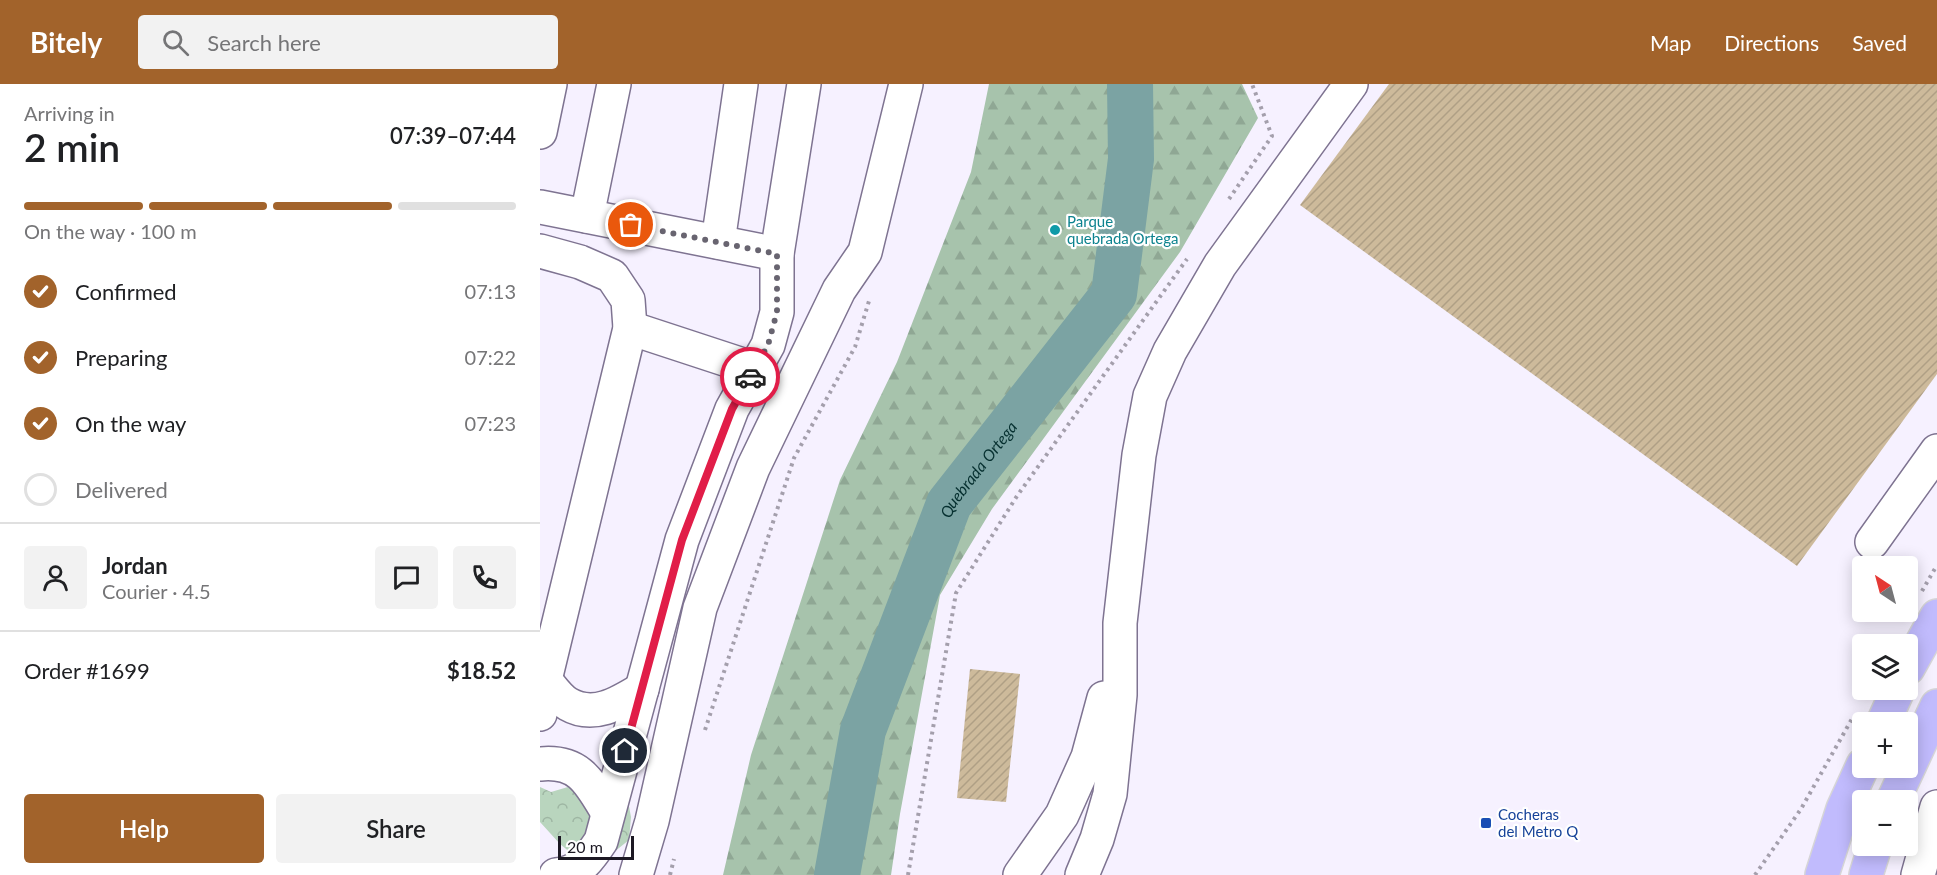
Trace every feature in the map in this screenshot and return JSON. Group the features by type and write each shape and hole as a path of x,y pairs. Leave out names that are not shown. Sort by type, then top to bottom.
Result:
{"main road":[{"path":"1918,650 1937,616"},
{"path":"1873,712 1887,700"},
{"path":"1898,790 1937,706"},
{"path":"1822,875 1843,809 1857,778"},
{"path":"1866,875 1872,856"}],"lane":[{"path":"540,132 549,84"},
{"path":"587,216 614,84"},
{"path":"718,242 741,84"},
{"path":"556,875 564,874 585,864 601,841 682,540 732,409 768,345 777,312 777,254 804,84"},
{"path":"636,875 652,821 700,608 753,468 839,290 865,252 906,84"},
{"path":"1020,875 1062,815 1088,757 1100,714 1120,623 1139,455 1150,396 1170,351 1220,265 1352,84"},
{"path":"540,207 777,254"},
{"path":"540,250 580,262 612,276 628,300 630,328 545,680 540,714"},
{"path":"630,328 755,369"},
{"path":"1872,542 1937,451"},
{"path":"1082,875 1097,839 1110,794 1120,695 1120,623"},
{"path":"545,680 567,703 587,711 613,706 642,689"},
{"path":"540,764 556,762 574,768 593,788 608,813"},
{"path":"1918,875 1937,807"}],"path":[{"path":"1225,204 1272,136 1252,84"},
{"path":"908,875 956,592 1017,496 1191,253"},
{"path":"704,732 795,458 855,347 872,291"},
{"path":"1755,875 1852,739"},
{"path":"670,875 675,853"}],"green space":[{"path":"989,84 1242,84 1258,118 1180,252 992,509 940,595 891,875 723,875 751,755 840,480 897,362 971,172"},
{"path":"578,784 627,796 631,817 629,840 609,856 577,858 560,844 540,822 540,787 551,792"}],"building":[{"path":"1389,84 1937,84 1937,374 1797,566 1300,205"},
{"path":"970,669 1020,674 1006,802 957,798"}],"waterway":[{"name":"Quebrada Ortega","path":"837,875 863,730 949,504 1114,294 1131,159 1130,84"}],"way so far":[{"path":"631,225 777,254 777,312 768,345 750,377"}],"place":[{"name":"Parque quebrada Ortega","path":"1055,230"},
{"name":"Cocheras del Metro Q","path":"1486,823"}],"route":[{"path":"625,751 682,540 732,409 750,377"}]}
